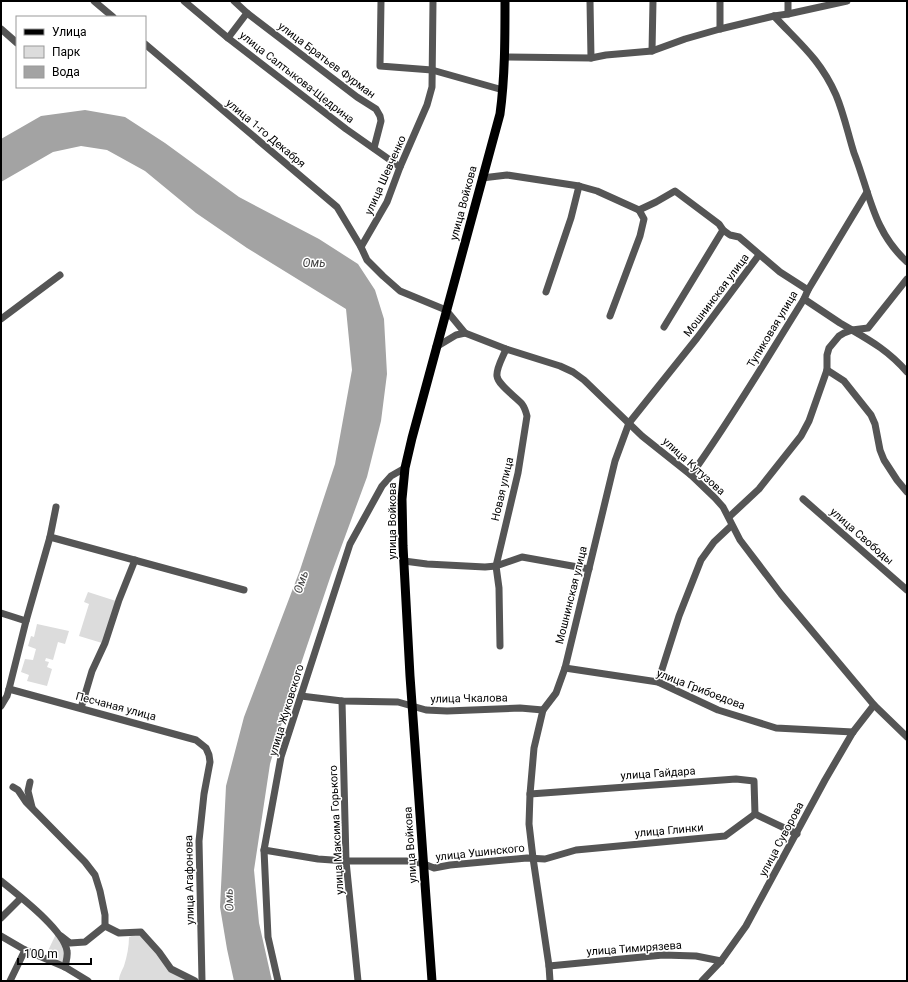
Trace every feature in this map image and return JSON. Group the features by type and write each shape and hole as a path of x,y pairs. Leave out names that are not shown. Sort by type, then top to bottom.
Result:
{"main road":[{"name":"улица Войкова","path":"432,981 412,705 402,499 405,468 436,347 500,114 505,57 505,1"}],"street":[{"path":"94,1 112,16"},
{"name":"улица Салтыкова-Щедрина","path":"184,1 228,38 346,129 400,167"},
{"name":"улица Братьев Фурман","path":"234,1 247,13 357,98 376,109 381,121 374,148"},
{"path":"381,1 380,66 432,70 503,90"},
{"name":"улица Шевченко","path":"361,248 387,202 400,167 427,105 432,87 433,1"},
{"path":"590,1 591,58"},
{"path":"652,51 653,1"},
{"path":"720,1 720,29"},
{"path":"788,1 788,14"},
{"path":"505,57 591,58 606,55 652,51 685,38 720,29 847,1"},
{"path":"228,38 247,13"},
{"path":"774,16 811,53 828,78 844,118 878,222 895,250 907,262"},
{"path":"1,28 16,42"},
{"name":"улица 1-го Декабря","path":"146,45 337,207 361,248"},
{"path":"482,178 507,175 579,186 597,191 639,210 644,219 640,236 610,316"},
{"path":"546,292 571,218 579,186"},
{"path":"639,210 675,191 719,224 723,230 730,235 739,237 780,272 808,290"},
{"name":"Тупиковая улица","path":"691,475 722,431 867,192"},
{"path":"664,327 723,230"},
{"path":"361,248 367,260 382,276 400,291 446,310"},
{"name":"Мошнинская улица","path":"550,981 532,858 529,824 534,748 543,710 556,693 565,668 615,461 630,423 760,255"},
{"path":"1,319 60,275"},
{"path":"729,517 759,489 802,436 809,421 827,370 827,355 829,348 839,336 852,330 868,328 907,279"},
{"path":"804,298 884,350 907,372"},
{"name":"улица Кутузова","path":"446,310 465,333 506,349 560,366 584,380 642,436 691,475 715,498 729,517 731,526 740,540 781,594 874,705 907,737"},
{"path":"436,347 456,335 465,333"},
{"name":"Новая улица","path":"500,646 499,588 496,566 518,473 527,416 522,404 500,383 497,376 498,367 506,349"},
{"path":"827,370 844,381 871,415 875,424 884,460 907,492"},
{"name":"улица Жуковского","path":"278,981 268,937 264,850 282,757 350,544 382,486 392,476 405,468"},
{"name":"улица Свободы","path":"803,499 907,590"},
{"path":"1,706 10,689 26,621 50,537 56,507"},
{"path":"658,682 679,616 701,560 714,542 731,526"},
{"path":"50,537 244,590"},
{"path":"404,561 427,564 485,567 496,566 522,557 589,569"},
{"path":"81,708 92,671 105,643 119,600 135,560"},
{"path":"1,613 26,621"},
{"name":"улица Грибоедова","path":"565,668 658,682 718,710 776,728 853,732"},
{"name":"Песчаная улица","path":"10,689 196,740 206,748 210,755"},
{"name":"улица Чкалова","path":"301,696 342,701 398,702 426,710 447,711 520,708 543,710"},
{"name":"улица Максима Горького","path":"342,701 346,861 358,981"},
{"name":"улица Суворова","path":"702,981 720,961 746,926 825,780 853,732 874,705"},
{"name":"улица Агафонова","path":"202,981 199,841 210,755"},
{"name":"улица Гайдара","path":"530,794 736,779 754,781 755,814"},
{"path":"30,782 28,791 32,807"},
{"path":"13,787 85,862 95,875 105,914 105,926"},
{"path":"755,814 797,834"},
{"name":"улица Глинки","path":"532,858 545,860 576,850 725,836 755,814"},
{"name":"улица Ушинского","path":"264,850 318,859 413,862 434,868 450,865 532,858"},
{"path":"1,881 70,943 85,942"},
{"path":"1,918 21,898"},
{"path":"65,967 67,952 71,946 85,942 105,926"},
{"path":"105,926 119,933 141,932 159,952 171,969 195,981"},
{"path":"1,936 25,950 65,967 88,981"},
{"path":"61,936 67,952"},
{"path":"10,981 25,950"},
{"name":"улица Тимирязева","path":"549,966 663,955 696,956 720,961"}],"green space":[{"path":"88,592 116,601 102,643 79,636 89,604 84,602"},
{"path":"37,624 69,631 65,644 58,642 53,660 46,658 45,661 49,662 47,667 52,669 47,686 27,681 29,675 21,672 25,659 33,660 36,649 28,646 31,636 34,637"},
{"path":"140,933 171,971 191,980 119,981 127,955 129,937"},
{"path":"56,934 67,952 65,966 45,957"}],"water":[{"name":"Омь","path":"85,110 125,117 165,143 239,197 319,239 358,264 375,290 384,319 387,374 381,421 367,477 332,572 286,708 270,764 254,870 259,923 272,981 234,981 220,907 226,786 244,717 300,570 335,464 352,370 346,309 247,248 196,213 145,171 107,150 81,146 53,152 1,182 1,139 41,116"}]}
